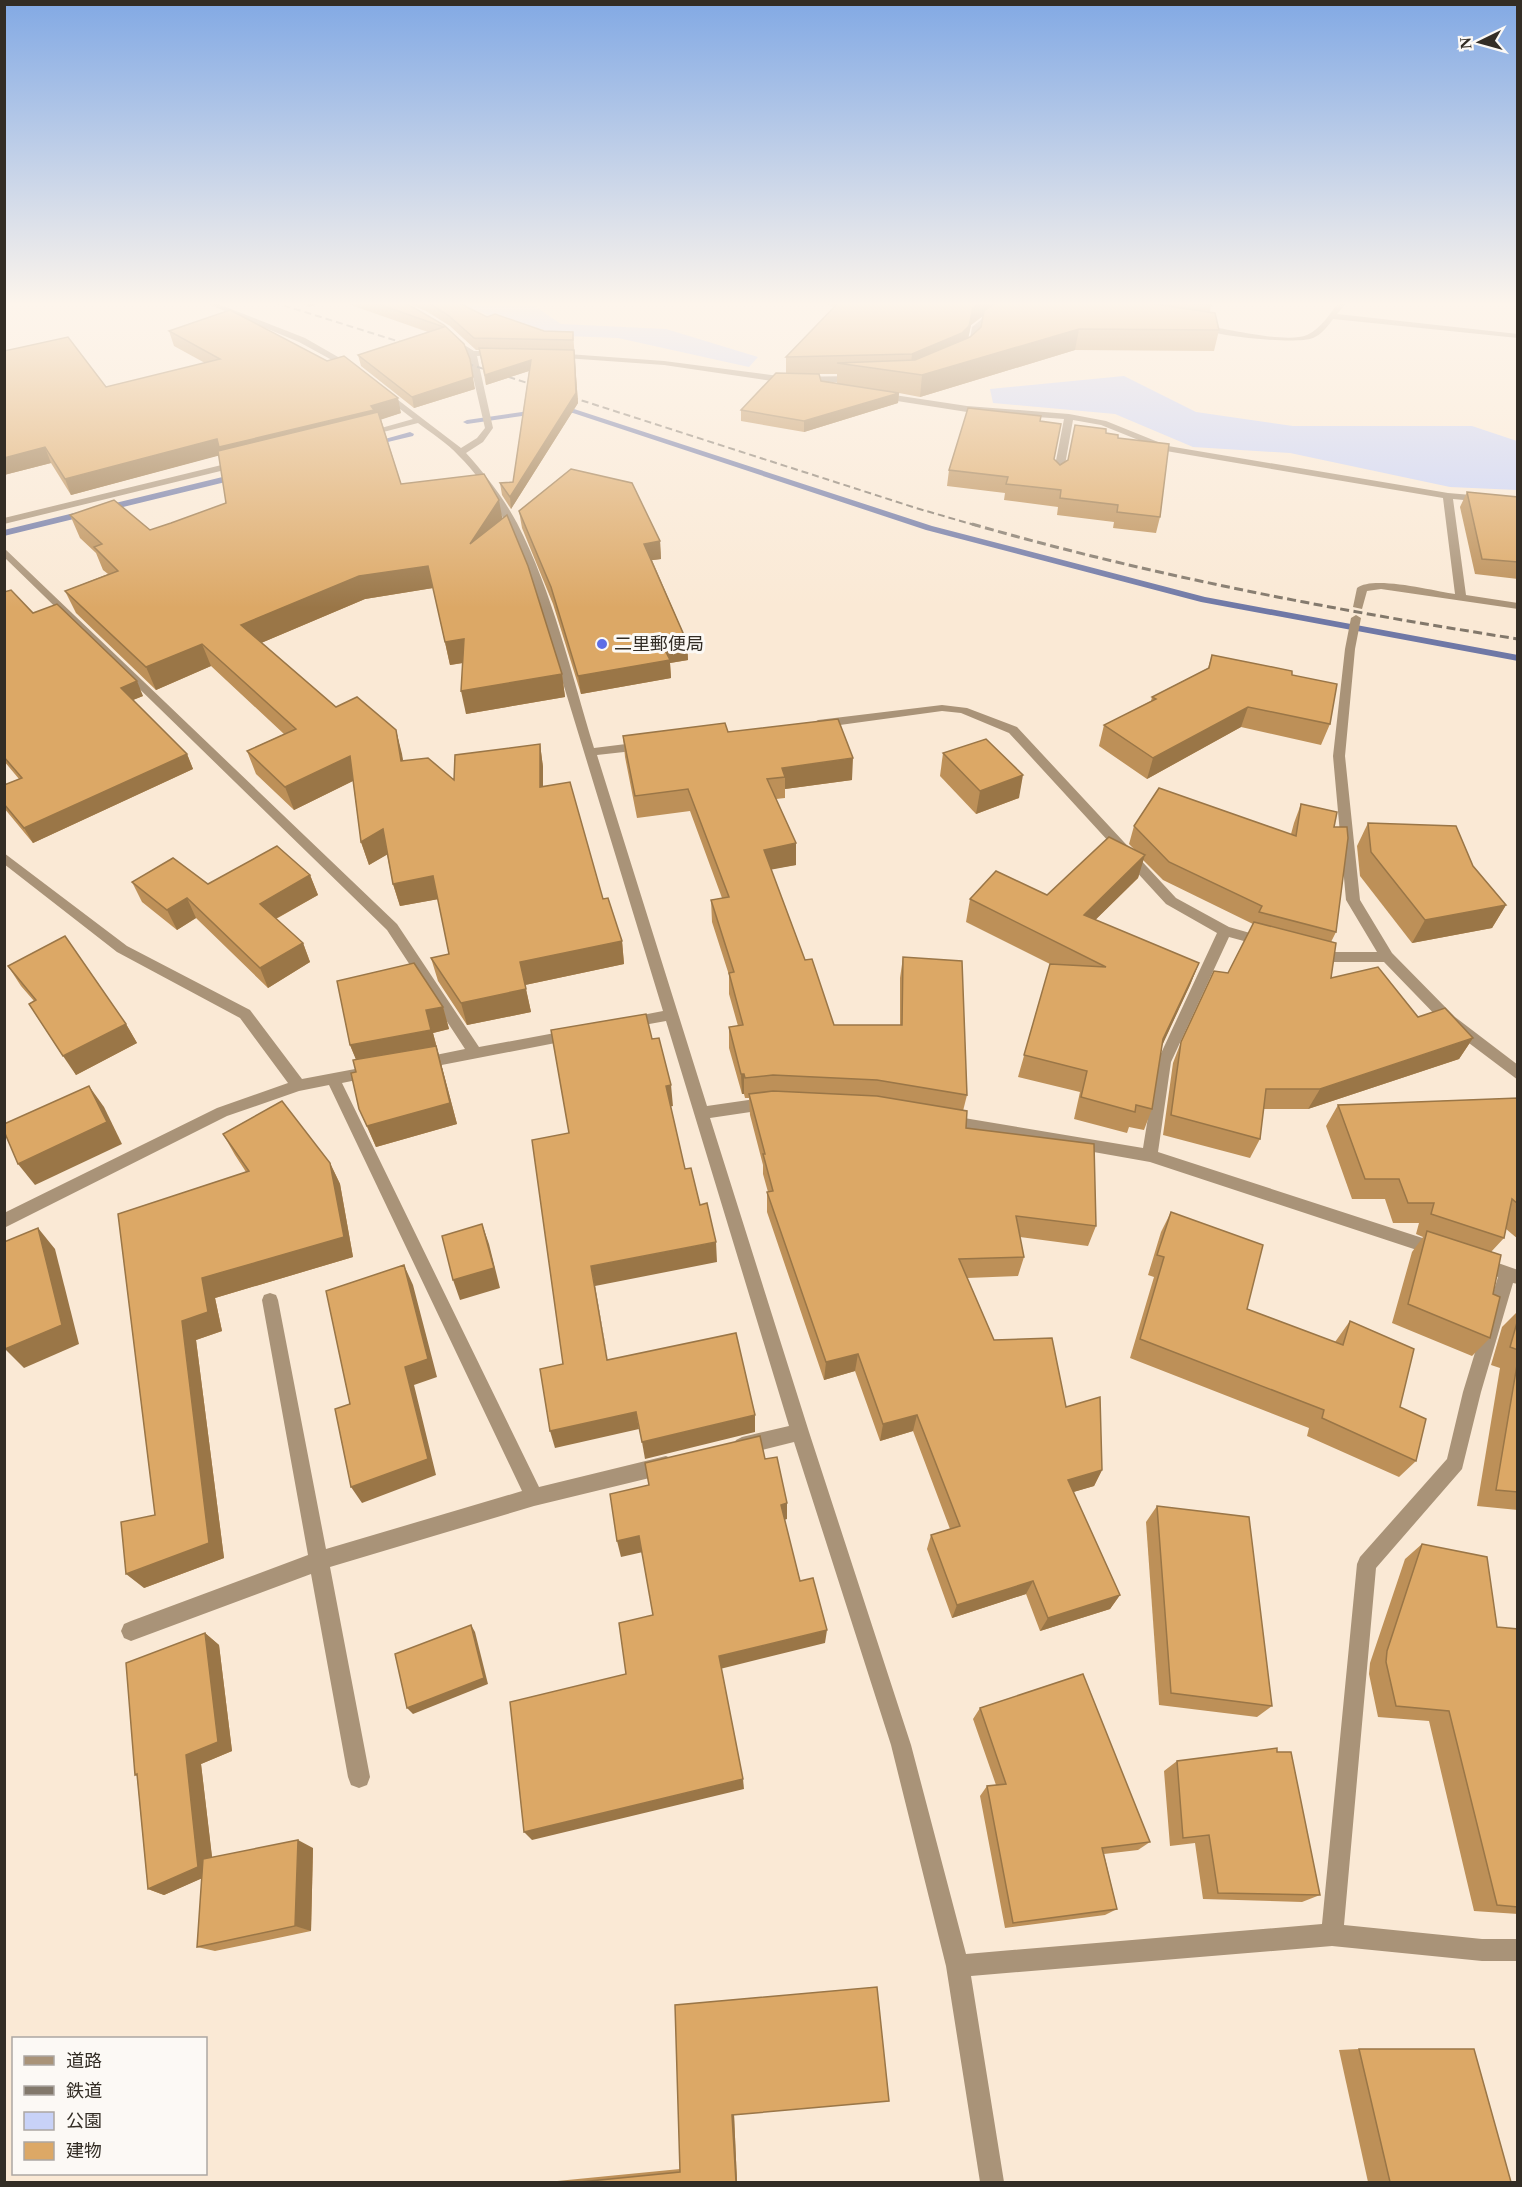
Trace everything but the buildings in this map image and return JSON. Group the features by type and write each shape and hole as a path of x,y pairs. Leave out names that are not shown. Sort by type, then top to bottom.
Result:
{"street":[{"path":"399,404 460,452 486,481 512,523 539,588 800,1432 902,1745 958,1966 993,2182"},
{"path":"460,452 480,440 489,428 484,404"},
{"path":"931,404 967,410 1069,417 1103,423 1166,448 1448,496 1518,502"},
{"path":"1058,476 1069,417"},
{"path":"350,437 419,420"},
{"path":"4,521 246,462"},
{"path":"1448,496 1461,599"},
{"path":"4,551 392,927 476,1054"},
{"path":"1518,606 1381,586 1362,588 1356,616 1339,756 1353,900 1387,957 1450,1021 1518,1074"},
{"path":"801,726 942,708 963,711 1013,730 1171,901 1225,931 1280,945"},
{"path":"589,752 660,744"},
{"path":"4,857 122,950 245,1014 298,1085"},
{"path":"1150,1156 1164,1062 1225,931"},
{"path":"1303,951 1325,957 1387,957"},
{"path":"614,1026 671,1015"},
{"path":"410,1065 591,1031"},
{"path":"4,1221 222,1112 298,1085 388,1069"},
{"path":"333,1079 534,1497"},
{"path":"701,1113 773,1103 784,1104"},
{"path":"932,1118 1150,1156 1513,1275 1472,1392 1455,1463 1367,1564 1332,1935"},
{"path":"270,1300 359,1777"},
{"path":"719,1452 800,1432"},
{"path":"130,1631 319,1561 534,1497 684,1460"},
{"path":"958,1966 1332,1935 1482,1950 1518,1950"}],"green space":[{"path":"1005,404 1180,404 1196,412 1293,426 1472,426 1517,441 1517,490 1450,487 1290,453 1193,447 1115,414"}],"waterway":[{"path":"467,422 536,412 574,411 929,528 1204,600 1518,658"},
{"path":"371,444 410,434"},
{"path":"4,533 239,476"}],"railway":[{"path":"593,404 978,526"},
{"path":"972,524 1175,576 1312,604 1518,639"}],"place":[{"name":"二里郵便局","path":"602,644"}]}
